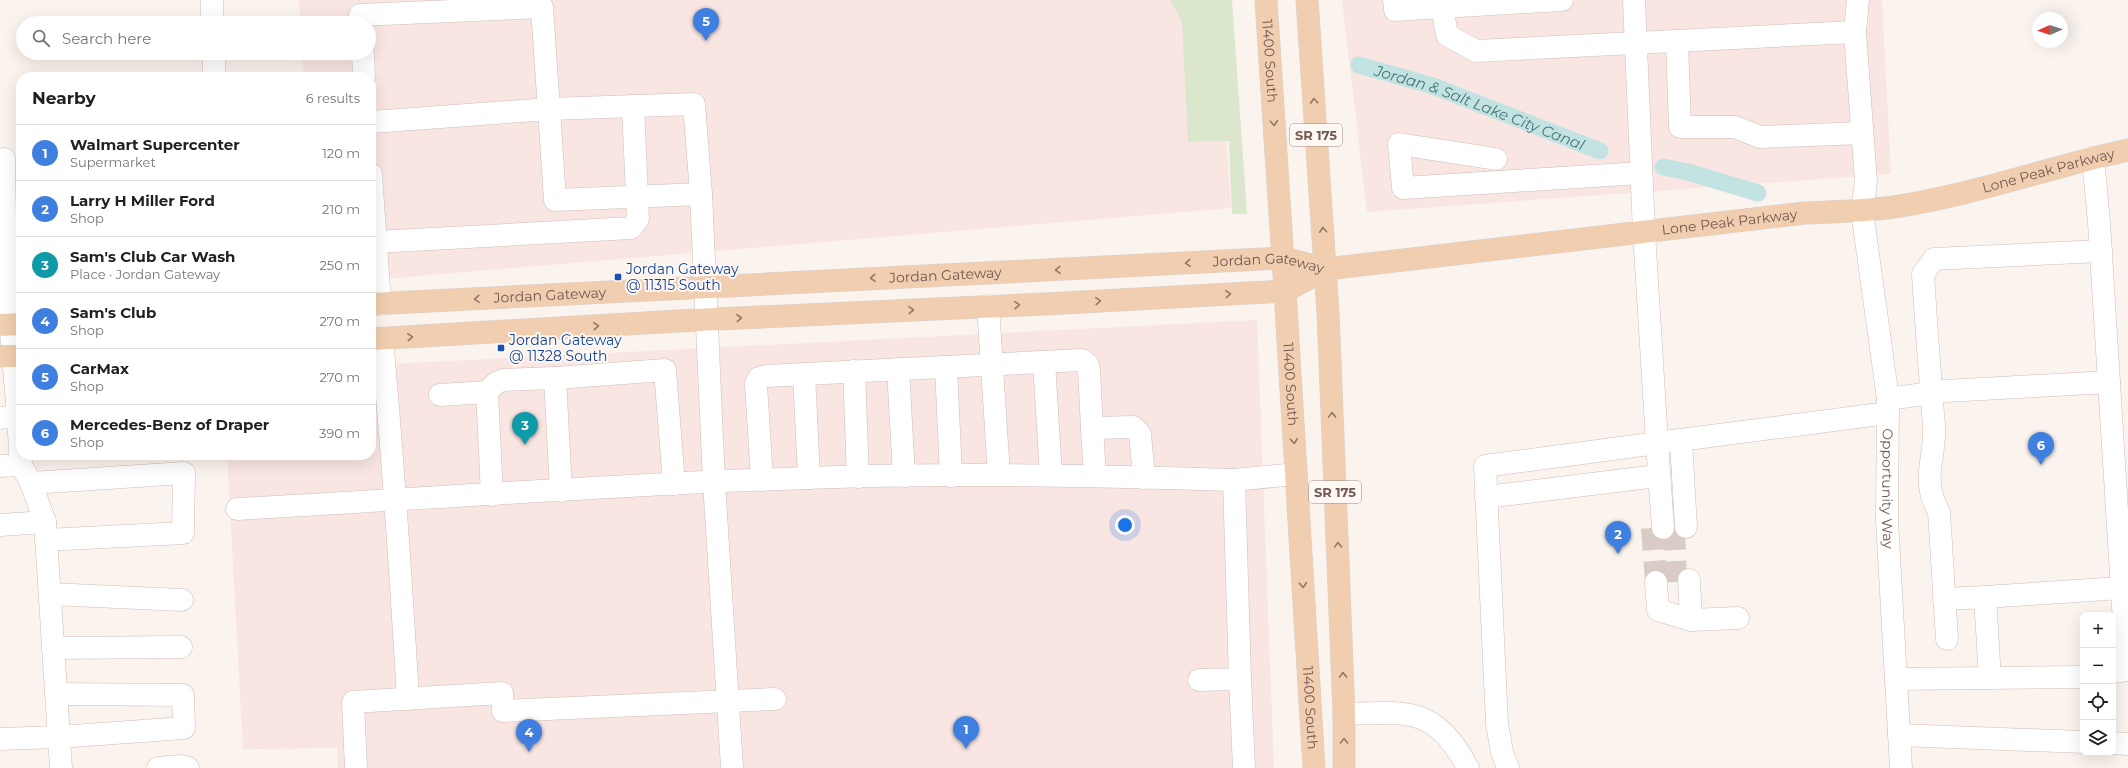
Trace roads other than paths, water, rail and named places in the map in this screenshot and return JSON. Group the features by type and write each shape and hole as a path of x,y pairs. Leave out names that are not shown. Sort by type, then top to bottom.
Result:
{"main road":[{"name":"11400 South","path":"1266,0 1314,768"},
{"name":"SR 175","path":"1307,0 1326,269 1344,714 1344,768"},
{"name":"Lone Peak Parkway","path":"1326,269 1806,213 1862,211 1896,206 1982,187 2128,150"},
{"name":"Jordan Gateway","path":"376,304 705,286 1283,258 1326,269"},
{"name":"Jordan Gateway","path":"377,339 706,320 1285,291 1326,269"},
{"path":"376,304 377,339"}],"street":[{"path":"212,0 212,16"},
{"path":"1394,0 1395,10 1441,3 1562,0"},
{"path":"1634,0 1644,232 1664,443 1669,528 1648,477 1664,443"},
{"name":"Opportunity Way","path":"1858,0 1855,32 1866,182 1862,211 1888,406 1887,521 1901,768"},
{"path":"1441,3 1447,35 1476,51 1855,32"},
{"path":"360,16 542,7 556,232"},
{"path":"1677,41 1680,127 1735,127 1760,137 1862,133"},
{"path":"214,60 214,72"},
{"path":"363,60 364,72"},
{"path":"376,122 549,109 694,104 701,194 714,482 729,701 732,768"},
{"path":"376,304 376,242 631,228 638,219 633,106"},
{"path":"1496,159 1399,144 1403,188 1641,173"},
{"path":"2093,158 2101,251 2127,670 2116,672"},
{"path":"8,163 6,271 11,324 11,356 16,415"},
{"path":"555,200 701,194"},
{"path":"1947,639 1938,512 1932,499 1928,474 1934,428 1930,394 1923,274 1934,259 2101,251"},
{"path":"988,306 999,475"},
{"path":"377,339 397,500 408,699"},
{"path":"762,480 756,384 759,378 766,376 854,371 1082,360 1088,365 1095,476"},
{"path":"1044,362 1051,475"},
{"path":"946,367 951,476"},
{"path":"898,369 904,476"},
{"path":"440,395 487,392 496,383 503,380 555,378 665,370 674,484"},
{"path":"854,371 858,477"},
{"path":"804,374 809,478"},
{"path":"555,378 561,490"},
{"path":"1508,768 1502,752 1497,724 1485,466 1664,443 1888,406 1930,394 2109,382"},
{"path":"487,392 492,495"},
{"path":"1092,428 1133,427 1140,434 1144,478"},
{"path":"24,460 26,474 46,531 61,768"},
{"path":"0,466 26,474 184,474 183,533 46,531 0,525"},
{"path":"237,509 561,490 809,478 1051,475 1234,480 1296,474"},
{"path":"1486,497 1648,477"},
{"path":"1234,480 1244,768"},
{"path":"1679,616 1672,581 1658,610 1679,616 1738,618"},
{"path":"1944,599 2122,588"},
{"path":"50,594 182,600"},
{"path":"1985,597 1990,678"},
{"path":"53,648 181,646"},
{"path":"1896,679 2080,677"},
{"path":"1199,680 1240,679"},
{"path":"356,768 353,702 502,693 503,711 775,698"},
{"path":"0,739 59,737 184,728 183,695 56,694"},
{"path":"1344,714 1399,712 1417,715 1432,722 1446,733 1458,748 1468,768"},
{"path":"1899,735 2080,742"},
{"path":"2116,743 2128,744"},
{"path":"158,768 182,766 187,768"}],"waterway":[{"name":"Jordan & Salt Lake City Canal","path":"1359,65 1433,86 1600,151"},
{"name":"Jordan & Salt Lake City Canal","path":"1663,167 1688,172 1758,193"}],"tunnel":[{"path":"1652,528 1656,582"},
{"path":"1674,528 1676,582"}],"place":[{"name":"CarMax","path":"706,41"},
{"name":"Jordan Gateway @ 11315 South","path":"618,277"},
{"name":"Jordan Gateway @ 11328 South","path":"501,348"},
{"name":"Sam's Club Car Wash","path":"525,445"},
{"name":"Mercedes-Benz of Draper","path":"2041,465"},
{"name":"Larry H Miller Ford","path":"1618,554"},
{"name":"Walmart Supercenter","path":"966,749"},
{"name":"Sam's Club","path":"529,752"}]}
